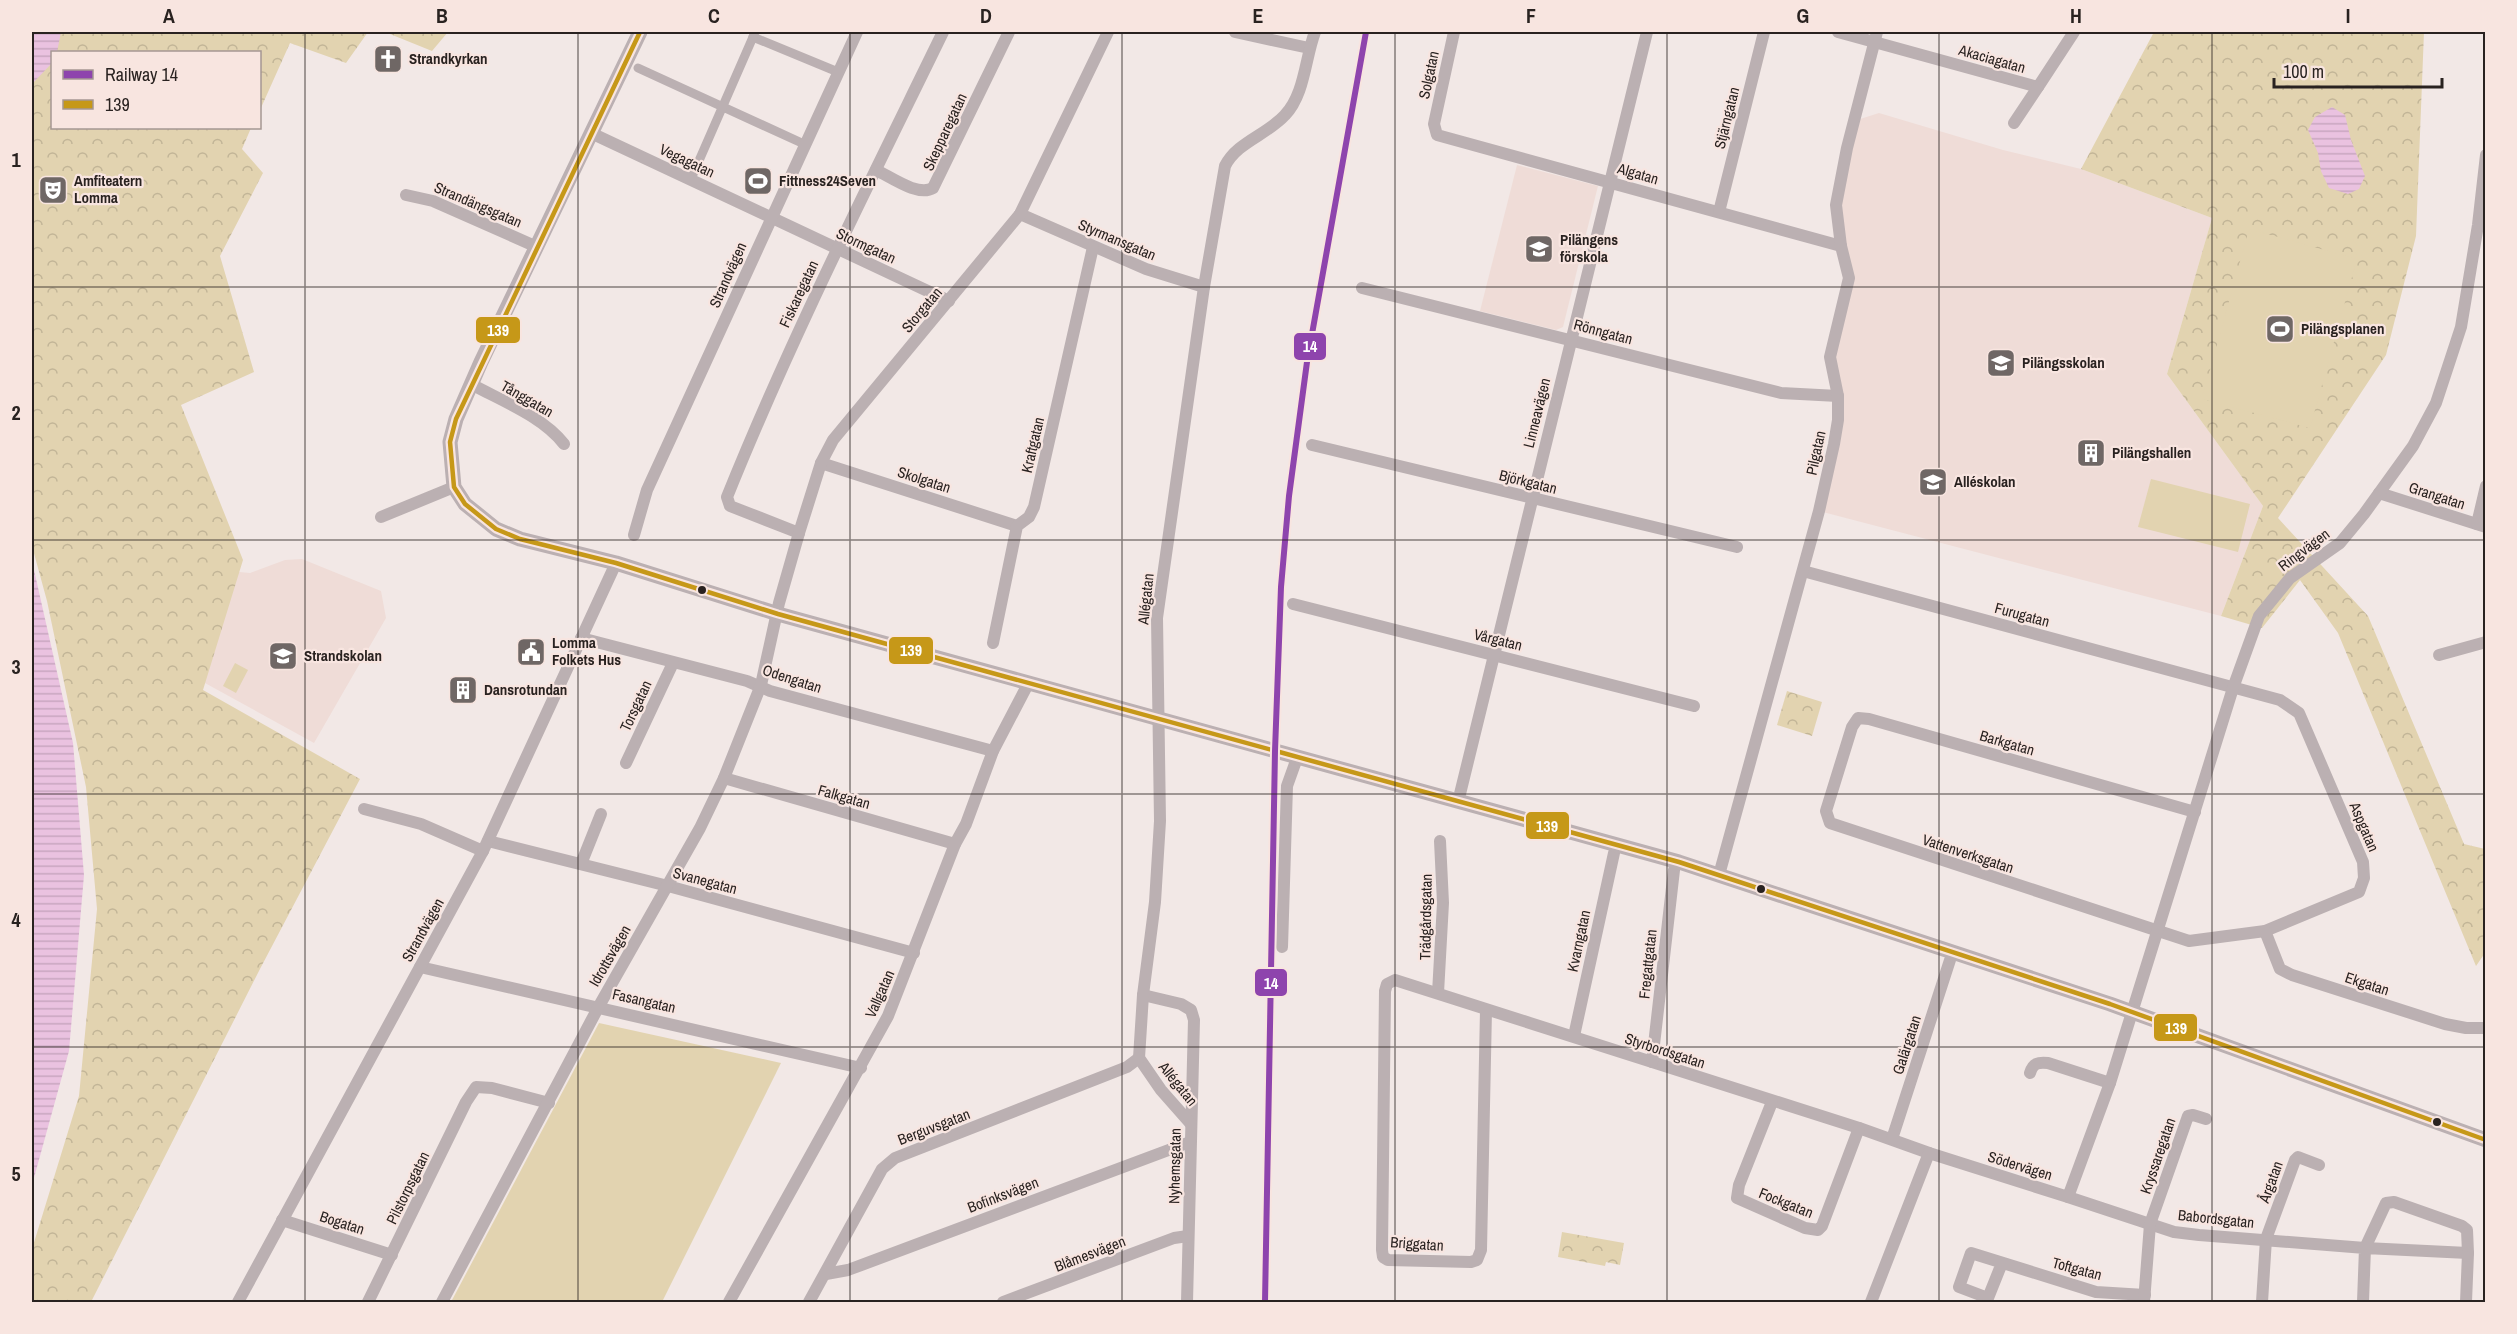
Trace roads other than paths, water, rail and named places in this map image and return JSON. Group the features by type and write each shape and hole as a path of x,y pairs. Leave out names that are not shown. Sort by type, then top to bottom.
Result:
{"street":[{"path":"640,32 456,419 450,442 454,487 465,504 496,529 520,539 616,563 778,614 1458,802 1580,833 1719,875 2132,1012 2486,1140"},
{"name":"Strandvägen","path":"634,535 647,490 857,32"},
{"name":"Fiskaregatan","path":"799,533 730,506 727,497 760,416 837,249 943,32"},
{"name":"Skepparegatan","path":"876,170 916,189 928,191 933,188 1009,32"},
{"name":"Storgatan","path":"778,614 799,533 821,463 833,440 1020,214 1108,32"},
{"path":"1235,32 1270,35 1309,48 1315,32"},
{"name":"Solgatan","path":"1434,124 1454,32"},
{"name":"Linneavägen","path":"1458,802 1647,32"},
{"name":"Stjärngatan","path":"1719,212 1764,32"},
{"name":"Akaciagatan","path":"1838,32 1876,36 2038,87 2074,32"},
{"path":"691,179 754,34 838,72"},
{"name":"Pilgatan","path":"1719,875 1803,571 1834,444 1838,420 1838,396 1830,357 1849,278 1841,246 1836,205 1847,148 1876,36"},
{"name":"Allégatan","path":"1191,1124 1161,1090 1139,1058 1143,995 1155,902 1160,821 1157,618 1204,287 1225,166 1231,154 1286,115 1298,95 1309,48"},
{"path":"638,68 804,144"},
{"path":"2014,123 2038,87"},
{"name":"Algatan","path":"1434,124 1437,135 1512,158 1609,182 1841,246"},
{"name":"Vegagatan","path":"591,133 770,218"},
{"name":"Ringvägen","path":"2132,1012 2250,637 2270,601 2290,578 2340,543 2414,446 2436,403 2461,327 2478,225 2486,155"},
{"name":"Strandängsgatan","path":"406,195 433,201 537,246"},
{"name":"Styrmansgatan","path":"1020,214 1146,269 1204,287"},
{"name":"Stormgatan","path":"770,218 949,301"},
{"name":"Kraftgatan","path":"993,643 1017,526 1029,517 1035,507 1094,247"},
{"name":"Rönngatan","path":"1362,288 1781,393 1838,396"},
{"name":"Tånggatan","path":"471,384 555,432 564,444"},
{"name":"Björkgatan","path":"1312,445 1737,548"},
{"name":"Skolgatan","path":"821,463 1017,526"},
{"path":"2481,526 2486,486"},
{"path":"381,517 454,487"},
{"name":"Grangatan","path":"2379,493 2481,526"},
{"name":"Strandvägen","path":"238,1302 485,846 616,563"},
{"name":"Furugatan","path":"1803,571 2233,688"},
{"name":"Vårgatan","path":"1293,604 1694,706"},
{"name":"Idrottsvägen","path":"442,1302 599,1006 668,886 724,778 761,685 778,614"},
{"name":"Odengatan","path":"581,638 761,685 770,691 993,751"},
{"path":"2439,656 2486,642"},
{"name":"Torsgatan","path":"626,763 673,663"},
{"name":"Vallgatan","path":"729,1302 888,1016 993,751 1028,684"},
{"name":"Aspgatan","path":"2157,930 2189,941 2265,931 2359,892 2364,878 2363,862 2299,713 2280,700 2233,688"},
{"name":"Barkgatan","path":"1841,764 1852,727 1858,718 1869,719 2195,812"},
{"path":"1282,947 1287,786 1297,758"},
{"name":"Vattenverksgatan","path":"1841,764 1826,811 1830,823 1839,828 2157,930"},
{"name":"Falkgatan","path":"724,778 955,844"},
{"name":"Svanegatan","path":"364,809 421,824 485,846 581,864 914,953"},
{"path":"581,864 601,814"},
{"name":"Trädgårdsgatan","path":"1438,993 1443,903 1440,841"},
{"name":"Kvarngatan","path":"1574,1036 1614,853"},
{"name":"Fregattgatan","path":"1652,1062 1674,870"},
{"name":"Ekgatan","path":"2265,931 2280,969 2292,975 2445,1024 2466,1028 2486,1028"},
{"name":"Galärgatan","path":"1892,1139 1950,960"},
{"name":"Fasangatan","path":"420,967 599,1006 861,1068"},
{"name":"Styrbordsgatan","path":"1391,981 1400,981 1574,1036 1772,1102 1859,1128 1929,1153"},
{"name":"Briggatan","path":"1391,981 1384,991 1382,1250 1383,1257 1388,1260 1471,1262 1477,1260 1481,1250 1486,1010"},
{"name":"Nyhemsgatan","path":"1143,995 1181,1004 1191,1010 1194,1020 1187,1302"},
{"name":"Södervägen","path":"1929,1153 2068,1197 2110,1083 2132,1012"},
{"name":"Berguvsgatan","path":"809,1302 882,1170 896,1158 1127,1068 1139,1058"},
{"path":"2030,1073 2032,1066 2038,1062 2048,1063 2110,1083"},
{"name":"Pilstorpsgatan","path":"368,1302 466,1102 476,1087 492,1088 549,1103"},
{"name":"Fockgatan","path":"1772,1102 1739,1185 1737,1198 1805,1228 1818,1230 1822,1226 1859,1128"},
{"name":"Kryssaregatan","path":"2150,1224 2188,1116 2193,1115 2206,1119"},
{"name":"Bofinksvägen","path":"826,1274 848,1270 1190,1142"},
{"path":"1871,1302 1929,1153"},
{"name":"Årgatan","path":"2266,1239 2295,1160 2298,1157 2319,1164"},
{"name":"Babordsgatan","path":"2068,1197 2174,1232 2365,1248 2468,1253"},
{"path":"2363,1302 2365,1248 2382,1207 2386,1203 2394,1202 2462,1226 2467,1230 2466,1302"},
{"name":"Bogatan","path":"282,1220 392,1255"},
{"path":"2145,1298 2150,1224"},
{"name":"Blåmesvägen","path":"1003,1302 1174,1238 1188,1236"},
{"path":"2262,1302 2266,1239"},
{"name":"Toftgatan","path":"2002,1263 2096,1292 2145,1298"}],"rail line":[{"name":"14","path":"1265,1302 1275,751 1281,587 1289,496 1307,362 1366,32"}],"place":[{"name":"Strandkyrkan","path":"388,59"},
{"name":"Fittness24Seven","path":"758,181"},
{"name":"Amfiteatern Lomma","path":"53,190"},
{"name":"Pilängens förskola","path":"1539,249"},
{"name":"Pilängsplanen","path":"2280,329"},
{"name":"Pilängsskolan","path":"2001,363"},
{"name":"Pilängshallen","path":"2091,453"},
{"name":"Alléskolan","path":"1933,482"},
{"name":"Lomma Folkets Hus","path":"531,652"},
{"name":"Strandskolan","path":"283,656"},
{"name":"Dansrotundan","path":"463,690"}]}
